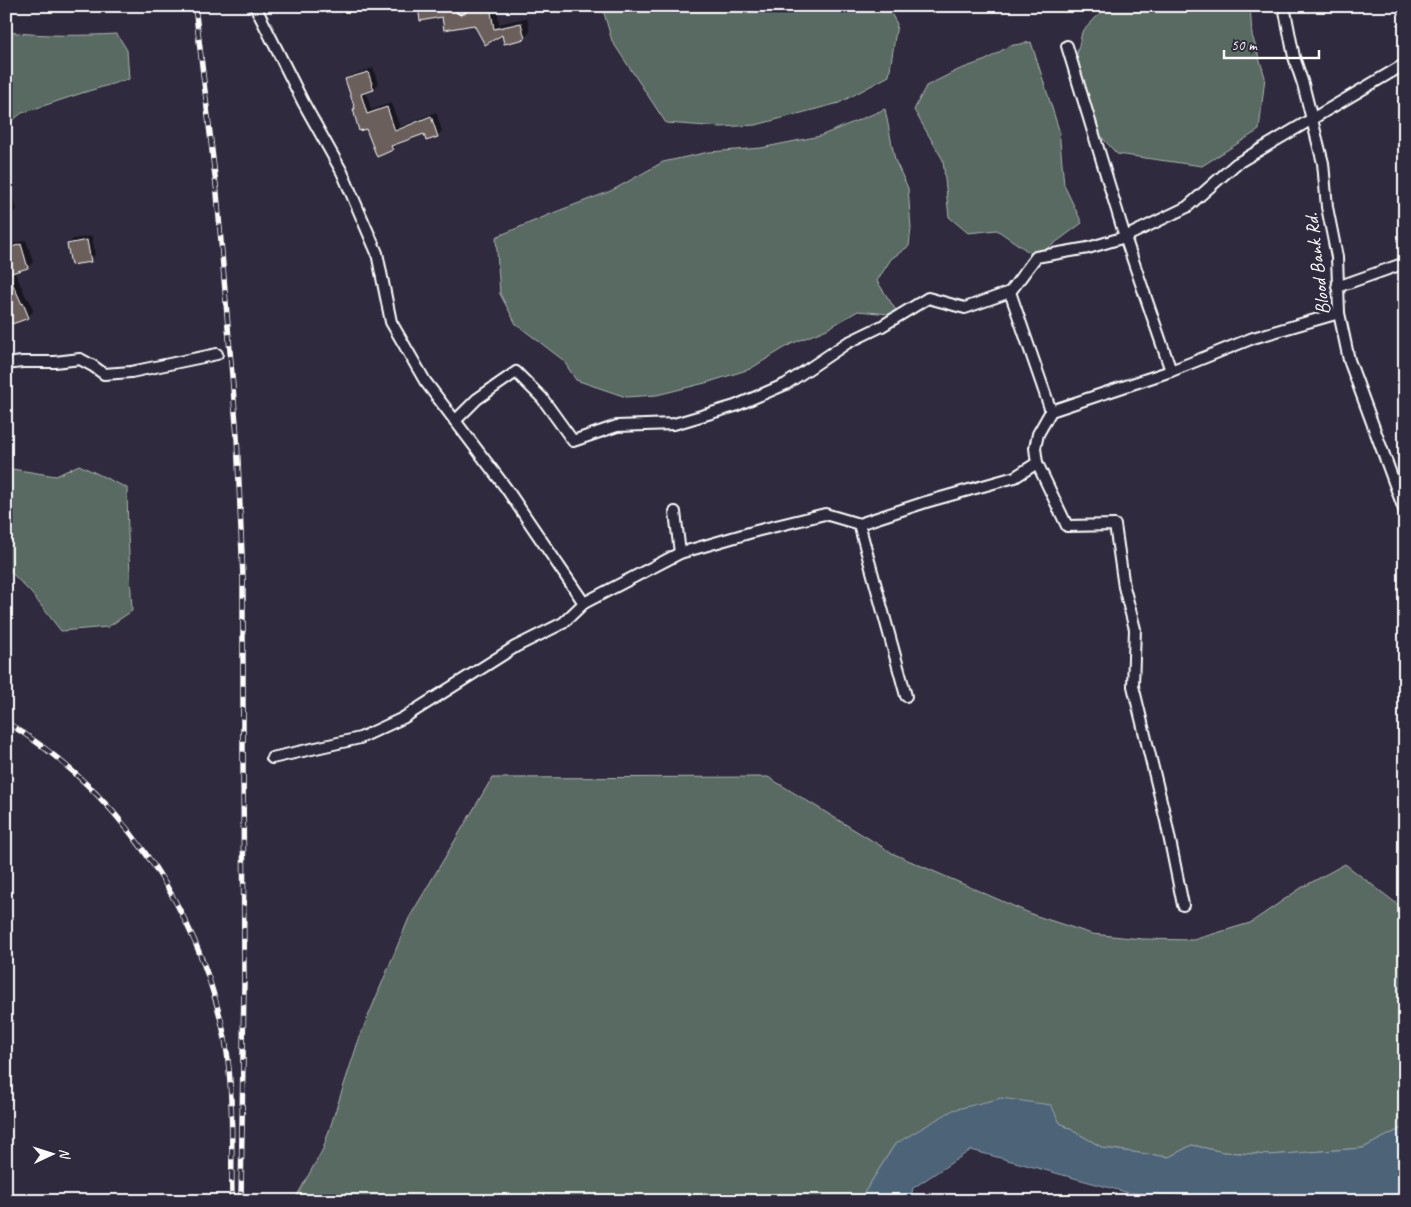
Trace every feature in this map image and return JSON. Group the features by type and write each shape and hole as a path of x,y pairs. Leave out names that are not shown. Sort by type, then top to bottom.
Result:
{"street":[{"path":"255,6 303,102 342,172 377,253 391,322 425,381 506,488 584,603"},
{"name":"Blood Bank Rd.","path":"1284,6 1294,57 1303,84 1323,163 1327,207 1337,257 1339,313 1349,360 1405,512"},
{"path":"1067,46 1125,237 1171,371"},
{"path":"455,421 477,399 516,372 542,398 573,440 617,426 674,424 735,406 786,384 847,343 882,326 928,298 964,308 1010,292 1036,257 1088,248 1125,237 1187,207 1236,164 1405,64"},
{"path":"1337,287 1405,264"},
{"path":"1010,292 1051,411"},
{"path":"1183,905 1166,821 1133,686 1135,629 1124,587 1115,525 1067,526 1037,464 1035,448 1038,434 1051,411 1171,371 1253,338 1339,313"},
{"path":"6,364 80,359 104,374 118,374 217,354"},
{"path":"272,758 360,738 403,718 515,647 563,623 584,603 680,553 825,514 859,524 926,502 1015,477 1037,464"},
{"path":"675,512 680,553"},
{"path":"859,524 906,696"}],"green space":[{"path":"602,6 887,6 897,24 889,76 839,103 756,125 721,127 666,123 612,41"},
{"path":"1107,6 1250,6 1252,35 1265,77 1259,130 1202,166 1117,154 1084,118 1071,80 1082,32"},
{"path":"7,32 62,35 117,34 127,50 129,79 22,113 6,125"},
{"path":"1031,42 1059,130 1064,185 1082,223 1036,257 997,230 968,233 949,217 943,160 914,110 926,86 958,70 986,60 1009,46"},
{"path":"885,109 895,160 908,188 911,228 909,246 891,259 877,281 899,315 858,311 827,329 791,344 750,369 657,395 626,397 576,380 563,360 516,324 500,294 496,237 611,191 663,162 709,152 761,148 820,136"},
{"path":"79,465 127,488 132,611 108,627 61,631 32,594 6,567 6,468 56,476"},
{"path":"768,777 894,854 1034,915 1092,934 1142,939 1193,940 1250,923 1301,888 1345,864 1405,910 1405,1124 1402,1128 1363,1148 1270,1155 1223,1152 1192,1145 1169,1157 1103,1148 1060,1123 895,1144 859,1201 294,1201 323,1149 360,1036 409,918 492,778"}],"water":[{"path":"1001,1098 1051,1105 1060,1123 1103,1148 1169,1157 1192,1145 1223,1152 1270,1155 1363,1148 1402,1128 1405,1124 1405,1185 1389,1201 1129,1193 971,1150 913,1188 910,1201 859,1201 895,1144 953,1110"}],"building":[{"path":"418,6 453,6 457,13 461,15 466,12 467,6 490,6 494,29 521,23 525,39 504,44 502,35 485,45 474,25 444,30 442,17 420,21"},
{"path":"368,72 374,90 361,94 367,114 387,107 395,131 431,116 438,137 426,141 424,134 391,146 393,150 377,157 366,129 359,131 353,109 355,109 345,79"},
{"path":"87,240 91,262 71,265 67,244"},
{"path":"21,244 28,268 8,274 29,318 12,324 6,309 6,249"}],"railway":[{"path":"195,6 217,193 237,436 243,578 244,982 241,1201"},
{"path":"6,722 41,745 103,801 155,867 176,903 194,940 209,979 221,1020 229,1064 232,1201"}]}
